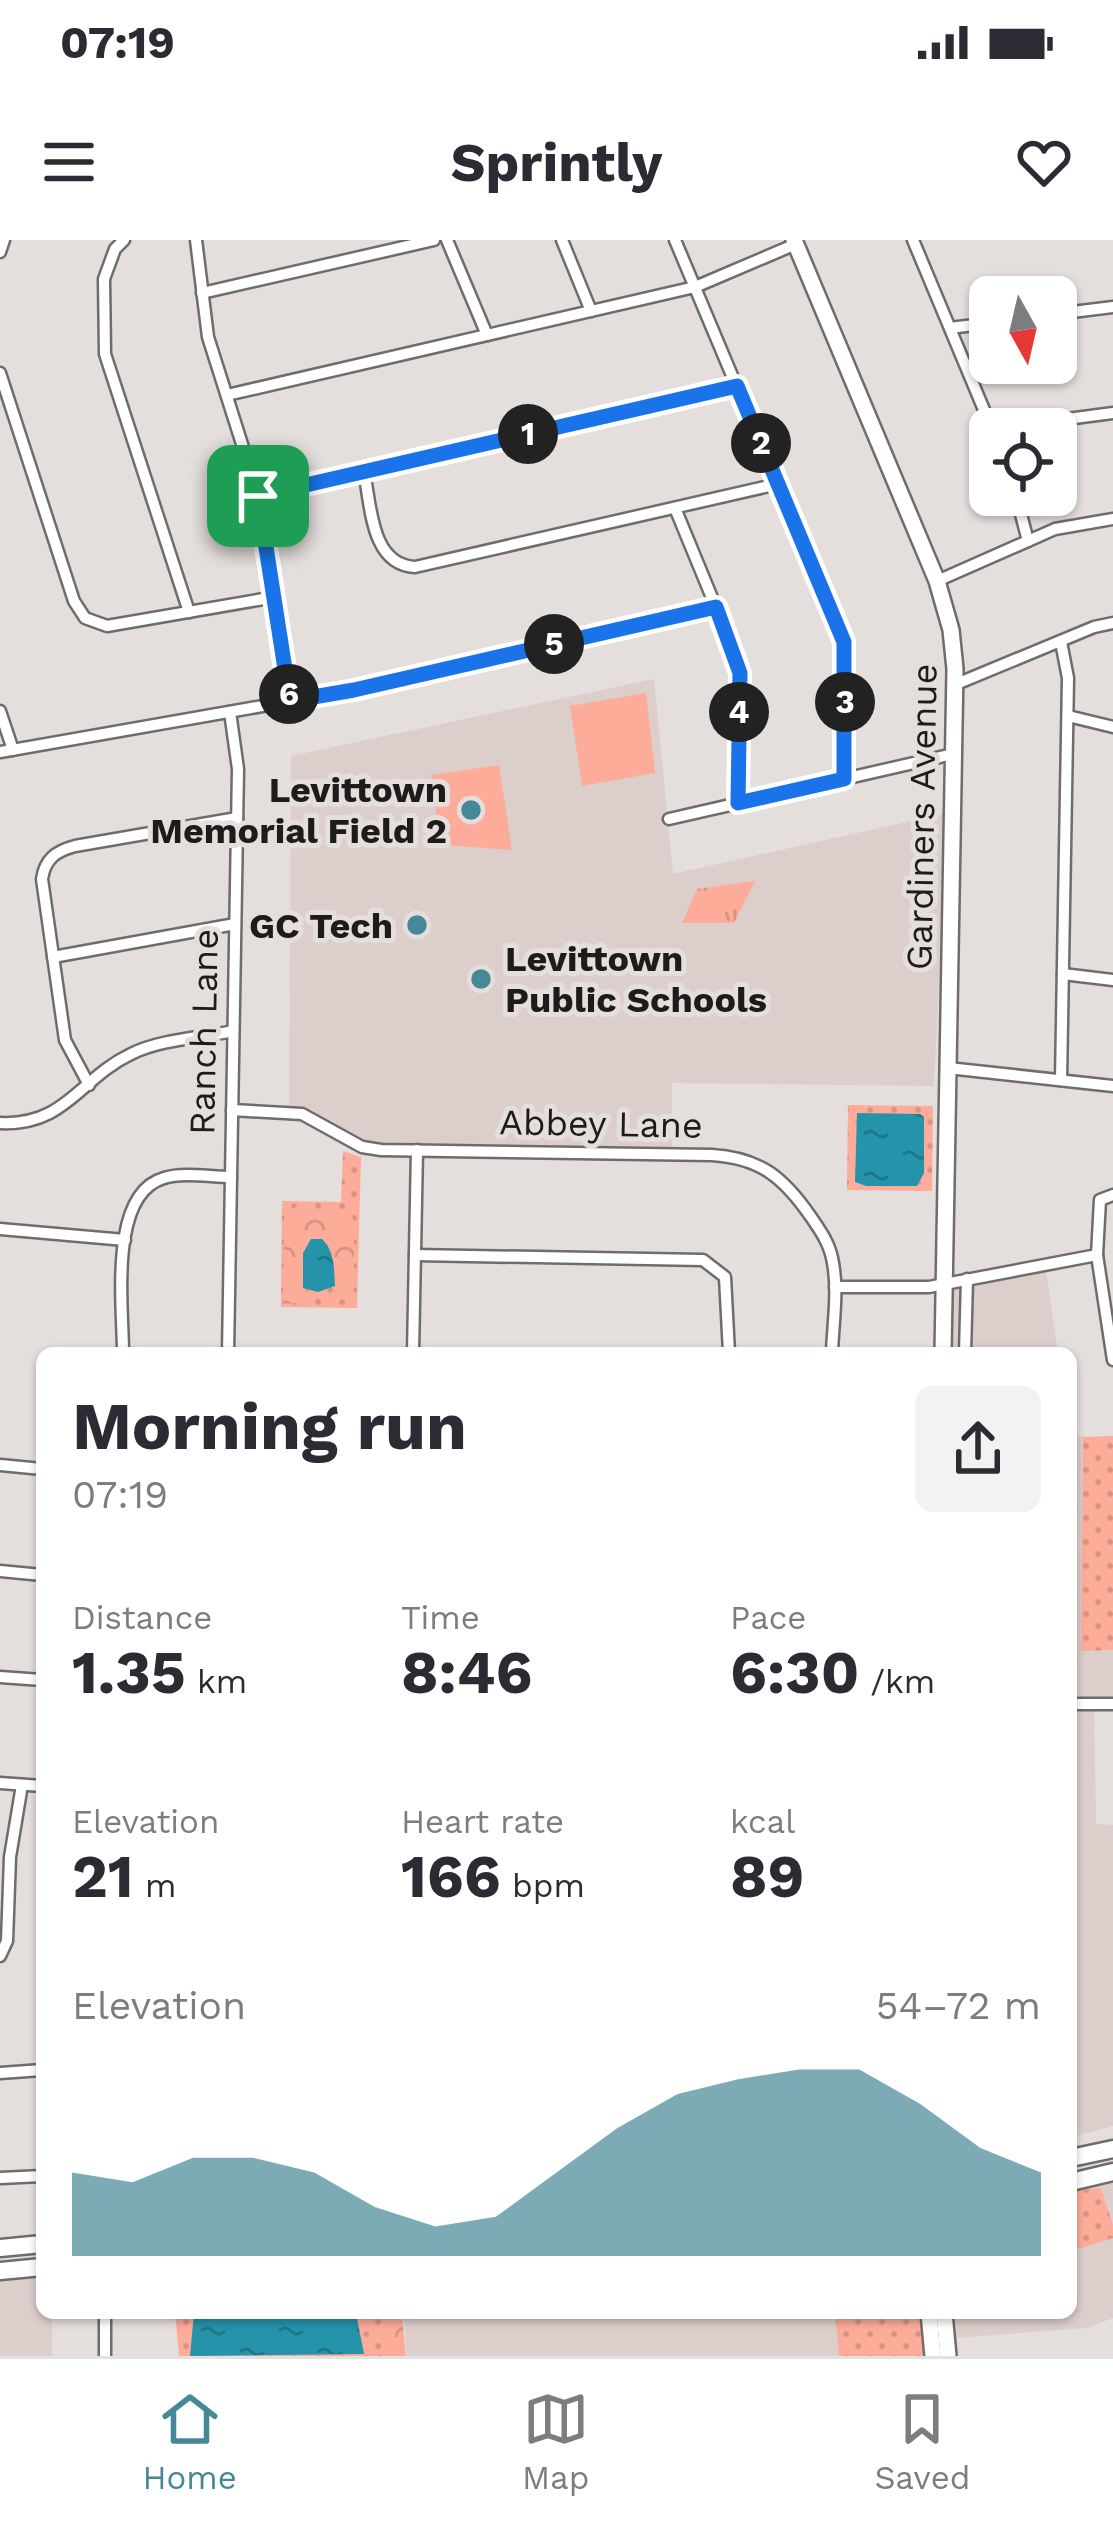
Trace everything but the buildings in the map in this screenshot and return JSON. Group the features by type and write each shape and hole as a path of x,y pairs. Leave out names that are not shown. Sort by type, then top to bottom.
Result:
{"main road":[{"name":"Gardiners Avenue","path":"795,242 937,581 951,631 943,1347"},
{"path":"1077,2157 1113,2149"},
{"path":"1077,2181 1113,2172"},
{"path":"0,2248 36,2244"},
{"path":"0,2271 36,2268"},
{"path":"930,2319 933,2356"},
{"path":"945,2319 948,2356"}],"street":[{"path":"0,252 4,240"},
{"path":"124,240 115,249 104,279 105,354 189,612"},
{"path":"196,240 208,337 258,496 290,701"},
{"path":"202,293 434,240"},
{"path":"447,240 487,335"},
{"path":"562,240 591,311"},
{"path":"675,240 844,642 844,779"},
{"path":"913,240 983,408"},
{"path":"227,395 695,286 795,242"},
{"path":"1077,311 1113,307"},
{"path":"950,328 969,325"},
{"path":"0,373 3,403 81,614 107,626 275,597"},
{"path":"258,496 737,386"},
{"path":"1077,418 1113,413"},
{"path":"364,472 383,550 404,567 435,564 778,484"},
{"path":"675,508 740,673 738,803"},
{"path":"1021,516 1028,541"},
{"path":"937,581 1072,525 1113,519"},
{"path":"0,711 6,751 354,690 716,607"},
{"path":"954,685 1113,623"},
{"path":"1060,642 1068,678 1061,1080"},
{"name":"Ranch Lane","path":"228,1347 238,769 230,712"},
{"path":"1068,716 1113,727"},
{"path":"669,819 953,754"},
{"path":"89,1085 65,1040 42,879 47,862 75,846 237,818"},
{"path":"53,957 235,925"},
{"path":"1063,974 1113,980"},
{"path":"0,1123 38,1119 57,1111 118,1060 142,1049 233,1031"},
{"path":"948,1068 1113,1086"},
{"name":"Abbey Lane","path":"232,1110 302,1114 362,1147 712,1155 756,1163 782,1179 822,1232 831,1253 832,1347"},
{"path":"413,1347 417,1150"},
{"path":"123,1347 130,1207 152,1183 174,1176 231,1177"},
{"path":"1113,1195 1100,1200 1097,1255 1113,1360"},
{"path":"0,1229 125,1240"},
{"path":"415,1255 703,1260 724,1277 729,1347"},
{"path":"835,1287 929,1287 1097,1255"},
{"path":"965,1347 967,1279"},
{"path":"0,1465 36,1468"},
{"path":"0,1571 36,1574"},
{"path":"0,1676 36,1679"},
{"path":"1077,1704 1113,1704"},
{"path":"0,1783 36,1786"},
{"path":"0,1956 8,1941 10,1857 22,1785"},
{"path":"0,2073 36,2070"},
{"path":"0,2178 36,2176"},
{"path":"105,2319 105,2356"}],"shaded area":[{"name":"Levittown Public Schools","path":"654,679 673,874 947,813 934,1086 672,1083 672,1154 363,1146 289,1111 291,756"},
{"path":"1045,1264 1057,1347 945,1347 945,1281"},
{"path":"1077,1436 1083,1437 1081,1650 1113,1650 1113,1706 1094,1707 1096,1824 1113,1825 1113,2126 1077,2135"},
{"path":"1113,2177 1113,2318 1087,2328 953,2338 951,2319 1077,2319 1077,2184"},
{"path":"36,2268 36,2319 52,2319 52,2356 0,2356 0,2273"},
{"path":"404,2319 836,2319 839,2356 407,2356"}],"green space":[{"path":"646,693 655,773 582,786 570,706"},
{"name":"Levittown Memorial Field 2","path":"499,765 512,850 441,845 431,775"},
{"path":"755,881 734,923 682,923 697,889"},
{"path":"848,1105 933,1106 932,1191 847,1190"},
{"path":"343,1151 361,1157 357,1308 281,1307 282,1201 341,1202"},
{"path":"298,1206 350,1213 354,1221 354,1296 336,1301 334,1264 303,1287 314,1297 310,1302 283,1304 284,1213"},
{"path":"1113,1436 1113,1650 1081,1651 1083,1437"},
{"path":"1101,2188 1113,2238 1077,2249 1077,2190"},
{"path":"176,2319 381,2319 378,2356 179,2356"},
{"path":"381,2319 403,2319 406,2356 378,2356"},
{"path":"836,2319 926,2319 929,2356 839,2356"}],"water":[{"path":"857,1113 924,1117 924,1173 917,1186 855,1182"},
{"path":"311,1239 322,1239 334,1267 335,1286 318,1292 303,1288 303,1253"},
{"path":"193,2319 357,2319 364,2354 190,2356"}],"place":[{"name":"Levittown Memorial Field 2","path":"471,810"},
{"name":"GC Tech","path":"417,925"},
{"name":"Levittown Public Schools","path":"481,979"}],"route":[{"path":"737,386 844,642 844,779 738,803 740,673 716,607 290,701 258,496 737,386"}]}
